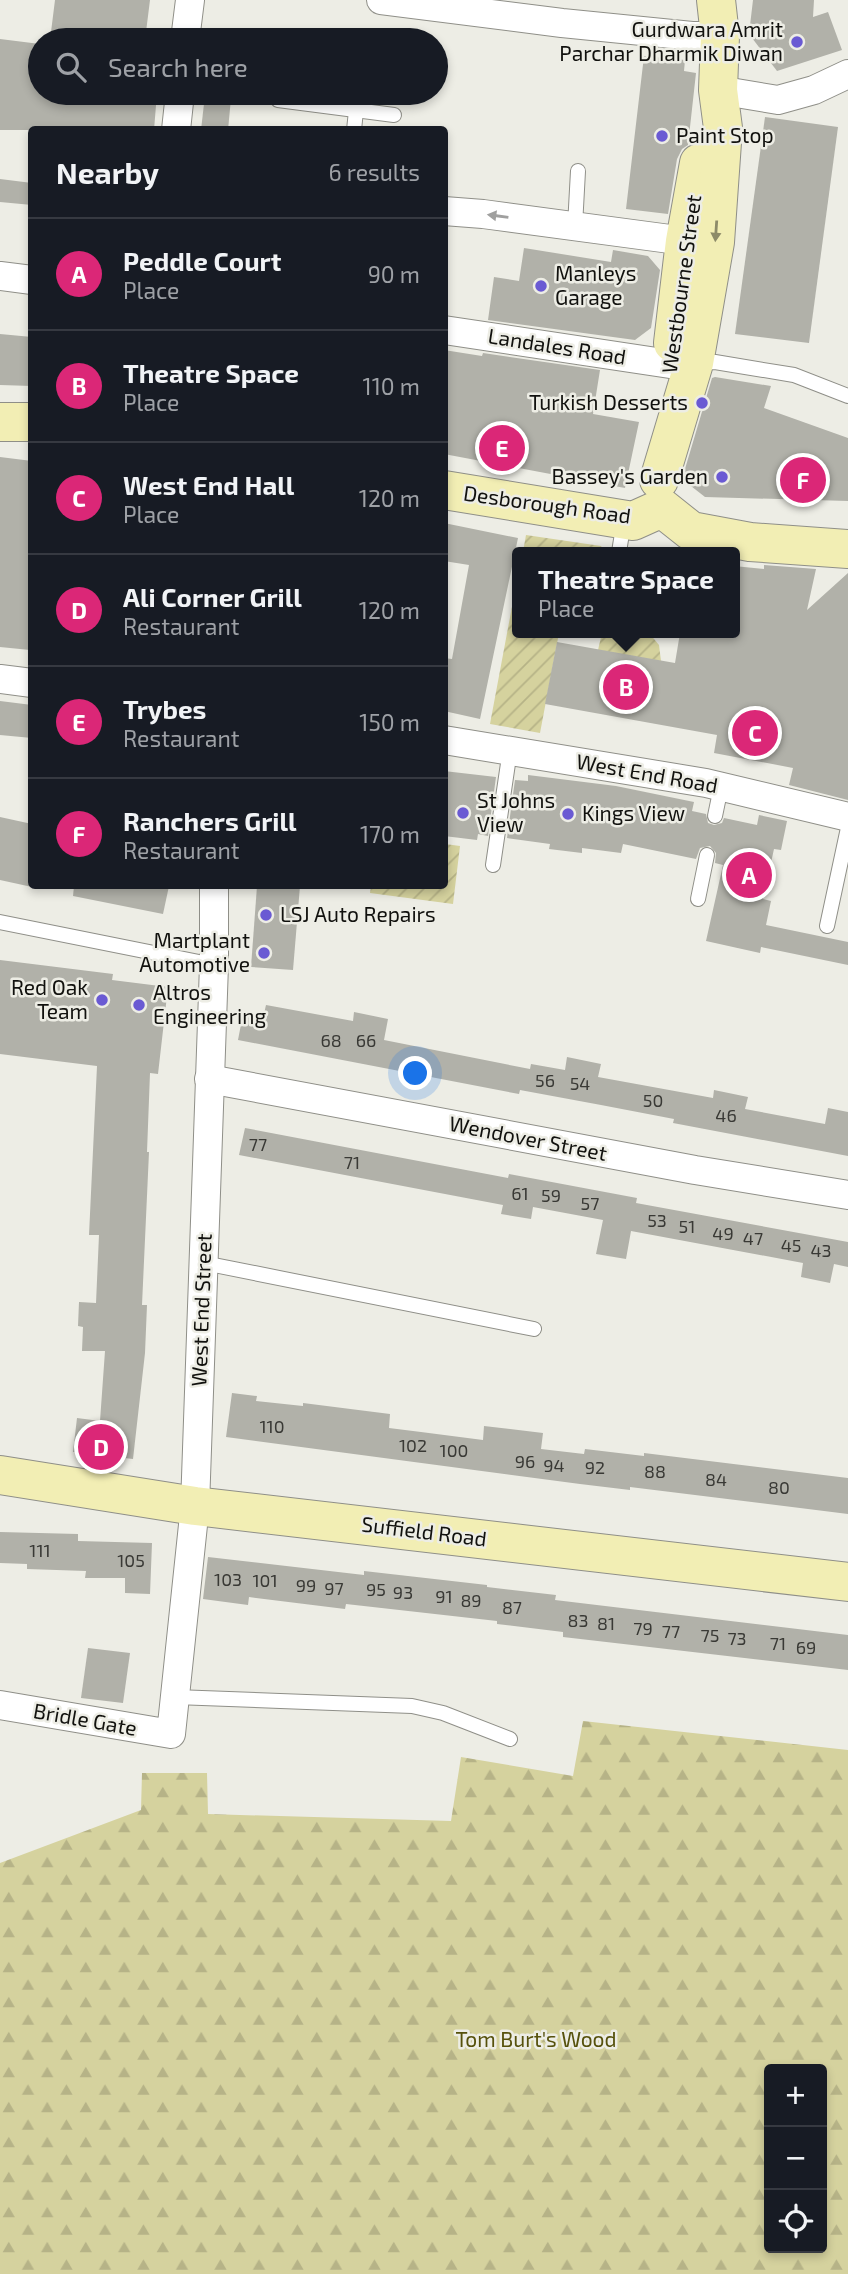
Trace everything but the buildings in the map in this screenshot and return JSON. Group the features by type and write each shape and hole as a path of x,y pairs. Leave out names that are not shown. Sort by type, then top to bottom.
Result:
{"street":[{"path":"186,28 190,0"},
{"path":"381,0 563,11 692,36 718,18"},
{"name":"Westbourne Street","path":"660,494 682,363 715,242 723,128 718,90 718,18"},
{"path":"718,90 778,100 814,90 848,74"},
{"name":"Westbourne Street","path":"682,363 685,241 706,124 718,90"},
{"path":"176,126 179,105"},
{"path":"448,211 685,241"},
{"path":"0,276 28,280"},
{"name":"Landales Road","path":"448,331 682,363"},
{"path":"0,422 28,422"},
{"name":"Desborough Road","path":"448,491 621,536 660,494 691,531 750,542 848,549"},
{"path":"0,679 28,682"},
{"name":"West End Road","path":"448,741 721,787 848,817"},
{"name":"West End Street","path":"171,1734 195,1506 214,965 214,889"},
{"name":"Wendover Street","path":"209,1079 682,1167 848,1195"},
{"name":"Suffield Road","path":"0,1475 195,1506 848,1582"},
{"name":"Bridle Gate","path":"0,1705 171,1734"}],"lane":[{"path":"313,105 394,115"},
{"path":"354,126 356,111"},
{"path":"563,225 578,171"},
{"path":"682,363 715,362 794,375 848,396"},
{"path":"493,865 510,750"},
{"path":"715,816 721,787"},
{"path":"827,926 848,828"},
{"path":"698,898 707,855"},
{"path":"0,922 214,965"},
{"path":"204,1263 534,1329"},
{"path":"175,1697 412,1706 443,1713 510,1739"}],"green space":[{"path":"526,535 602,547 524,547"},
{"path":"512,607 512,638 558,638 540,733 490,724"},
{"path":"601,638 653,638 659,645 661,661 598,650"},
{"path":"448,844 460,846 453,904 370,893 371,889 448,889"},
{"name":"Tom Burt's Wood","path":"583,1721 848,1750 848,2274 0,2274 0,1863 141,1810 142,1773 207,1773 208,1814 451,1821 461,1757 573,1776"}],"place":[{"name":"Gurdwara Amrit Parchar Dharmik Diwan","path":"797,42"},
{"name":"Paint Stop","path":"662,136"},
{"name":"Manleys Garage","path":"541,286"},
{"name":"Turkish Desserts","path":"702,403"},
{"name":"Trybes","path":"502,448"},
{"name":"Bassey's Garden","path":"722,477"},
{"name":"Ranchers Grill","path":"803,480"},
{"name":"Theatre Space","path":"626,687"},
{"name":"West End Hall","path":"755,733"},
{"name":"St Johns View","path":"463,813"},
{"name":"Kings View","path":"568,814"},
{"name":"Peddle Court","path":"749,875"},
{"name":"LSJ Auto Repairs","path":"266,915"},
{"name":"Martplant Automotive","path":"264,953"},
{"name":"Red Oak Team","path":"102,1000"},
{"name":"Altros Engineering","path":"139,1005"},
{"name":"Ali Corner Grill","path":"101,1447"}]}
